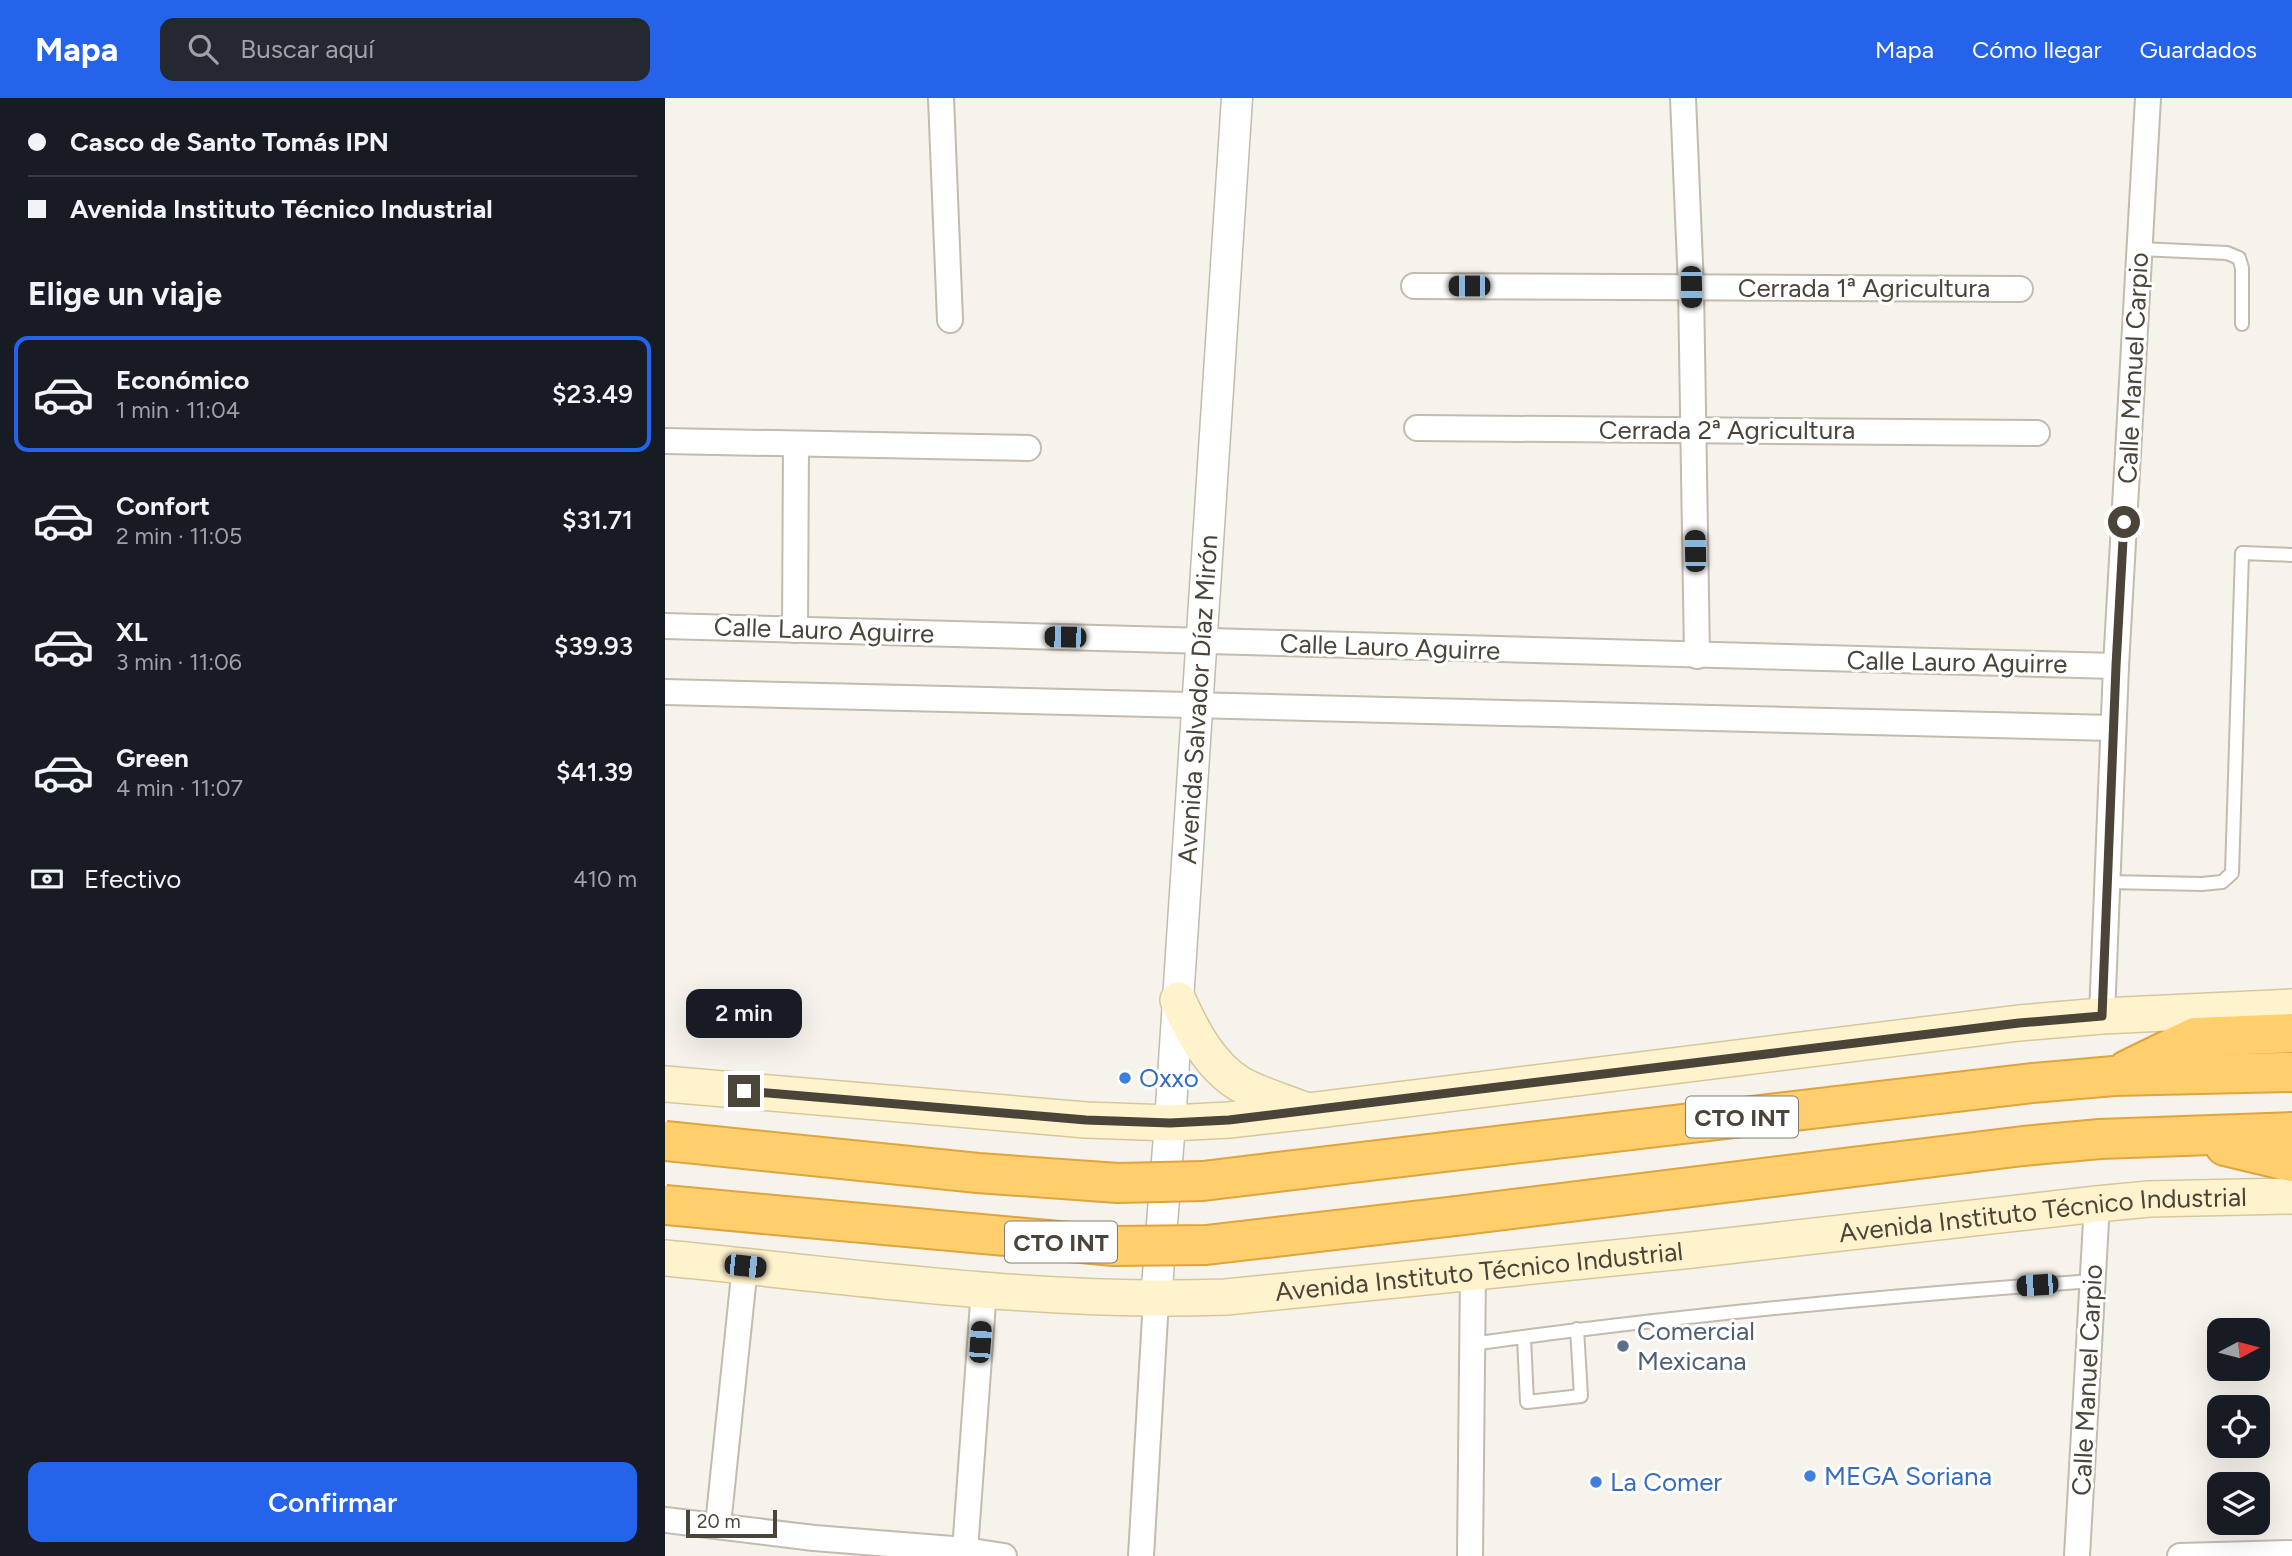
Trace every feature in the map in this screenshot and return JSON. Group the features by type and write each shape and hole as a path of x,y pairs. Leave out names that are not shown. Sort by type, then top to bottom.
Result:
{"highway":[{"path":"2114,1076 2195,1037 2292,1033"},
{"name":"CTO INT","path":"665,1142 978,1173 1118,1183 1203,1181 2032,1083 2114,1076 2292,1072"},
{"name":"CTO INT","path":"665,1205 1114,1246 1206,1245 2023,1146 2100,1139 2292,1132"},
{"path":"2186,1135 2292,1162"}],"main road":[{"path":"1178,1000 1193,1032 1213,1060 1239,1083 1268,1097 1309,1111"},
{"name":"CTO INT","path":"665,1084 1086,1120 1170,1123 1309,1111 2019,1023 2102,1016 2292,1007"},
{"name":"Avenida Instituto Técnico Industrial","path":"665,1258 984,1290 1156,1300 1226,1297 1683,1251 2149,1199 2292,1196"}],"street":[{"path":"941,98 950,320"},
{"name":"Avenida Salvador Díaz Mirón","path":"1156,1300 1237,98"},
{"path":"1683,98 1691,287 1697,656"},
{"name":"Calle Manuel Carpio","path":"2102,1016 2116,666 2148,98"},
{"name":"Cerrada 1ª Agricultura","path":"1414,286 2020,289"},
{"name":"Cerrada 2ª Agricultura","path":"1417,428 2037,433"},
{"path":"665,441 1028,448"},
{"path":"795,630 796,444"},
{"name":"Calle Lauro Aguirre","path":"665,626 2116,666"},
{"path":"665,692 2113,728"},
{"name":"Calle Manuel Carpio","path":"2077,1556 2097,1204"},
{"path":"719,1525 745,1266"},
{"path":"1470,1556 1473,1271"},
{"path":"965,1550 984,1290"},
{"path":"1141,1556 1156,1300"},
{"path":"665,1520 719,1525 814,1547 965,1550 1004,1556"},
{"path":"2180,1556 2292,1553"}],"lane":[{"path":"2140,249 2227,253 2239,258 2242,268 2242,324"},
{"path":"2108,882 2202,884 2222,882 2232,873 2242,554 2292,555"},
{"path":"1472,1344 1577,1329 1954,1291 2092,1280"},
{"path":"1524,1337 1527,1402 1581,1396 1577,1329"}],"place":[{"name":"Oxxo","path":"1125,1078"},
{"name":"Comercial Mexicana","path":"1623,1346"},
{"name":"MEGA Soriana","path":"1810,1476"},
{"name":"La Comer","path":"1596,1482"}],"route":[{"path":"744,1091 1086,1120 1170,1123 1229,1120 2019,1023 2102,1016 2124,522"}]}
